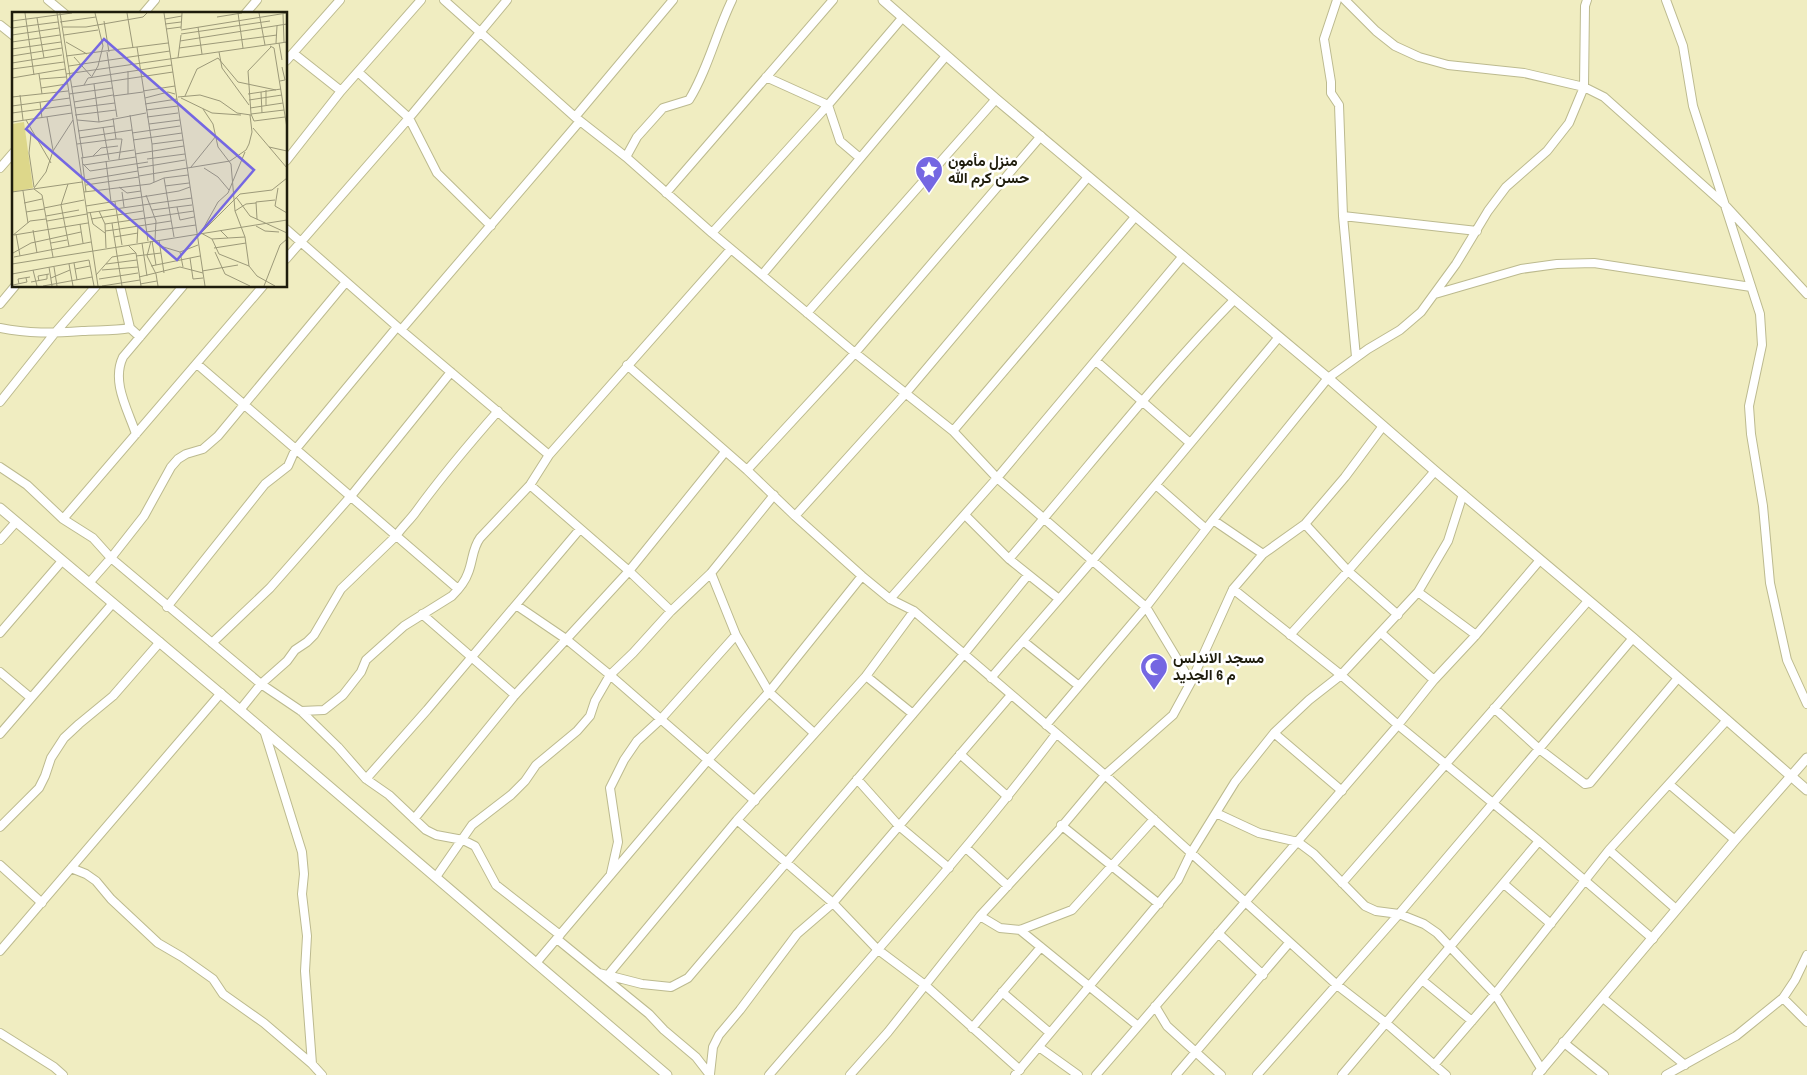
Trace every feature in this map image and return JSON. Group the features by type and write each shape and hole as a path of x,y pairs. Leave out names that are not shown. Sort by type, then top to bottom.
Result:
{"street":[{"path":"48,0 63,12"},
{"path":"145,12 155,0"},
{"path":"247,12 257,0"},
{"path":"288,59 340,0"},
{"path":"288,158 341,91 421,0"},
{"path":"444,0 578,119 626,157 712,233 855,353 953,431 997,478 1146,607 1191,682"},
{"path":"288,257 507,0"},
{"path":"167,607 265,484 288,466 295,450 491,226 673,0"},
{"path":"626,157 637,138 663,108 689,100 702,74 721,22 732,0"},
{"path":"666,193 833,0"},
{"path":"883,0 1088,178 1328,378 1633,638 1807,790"},
{"path":"1337,0 1324,39 1331,93 1340,105 1343,216 1356,357"},
{"path":"1345,0 1382,36 1396,46 1419,57 1448,65 1524,73 1584,87 1614,104 1724,204 1807,294"},
{"path":"1046,725 1146,607 1213,520 1328,378 1356,357 1400,330 1421,312 1506,187 1547,151 1569,123 1584,87 1585,6 1587,0"},
{"path":"1666,0 1684,46 1693,106 1760,314 1762,345 1749,406 1750,424 1763,506 1770,583 1787,660 1807,704"},
{"path":"712,233 828,105 903,17"},
{"path":"0,24 12,34"},
{"path":"293,53 341,91"},
{"path":"762,275 946,56"},
{"path":"358,72 408,118 437,173 491,226"},
{"path":"766,77 828,105 840,141 860,158"},
{"path":"807,313 996,99"},
{"path":"747,470 855,353 1041,136"},
{"path":"0,168 12,154"},
{"path":"795,516 906,393 1088,178"},
{"path":"1343,216 1477,231"},
{"path":"953,431 1135,217"},
{"path":"288,231 399,329 549,455"},
{"path":"301,711 324,710 344,695 361,672 366,660 404,626 452,596 458,590 468,574 475,544 530,485 549,455 731,249"},
{"path":"890,599 997,478 1183,256"},
{"path":"1435,294 1520,269 1557,264 1594,263 1751,287"},
{"path":"89,583 144,516 171,467 186,454 204,449 209,445 244,406 346,282"},
{"path":"0,304 13,288"},
{"path":"0,402 54,334 94,288"},
{"path":"120,288 130,328 140,337"},
{"path":"136,434 119,385 118,371 122,357 181,288"},
{"path":"63,519 261,288"},
{"path":"1009,559 1142,401 1234,300"},
{"path":"0,328 54,334 130,328"},
{"path":"992,678 1279,337"},
{"path":"1096,361 1190,443"},
{"path":"196,364 458,590"},
{"path":"627,365 747,470 862,576 890,599 914,612 964,654 1105,775 1337,985 1386,1023 1446,1075"},
{"path":"212,643 270,588 351,496 452,372"},
{"path":"240,710 261,684 287,661 295,650 307,642 324,620 341,589 409,522 452,463 498,411"},
{"path":"850,1075 888,1032 980,916 1105,775 1174,715 1233,589 1263,554 1305,524 1345,477 1383,426"},
{"path":"414,819 516,695 629,571 725,452"},
{"path":"0,467 27,485 63,519 93,538 111,558 167,607 261,684 301,711 338,747 366,779 388,795 414,819 433,834 469,842 478,850 491,879 496,885 513,896 599,973 649,1014 664,1030 696,1057 710,1075"},
{"path":"1290,635 1435,471"},
{"path":"530,485 671,610"},
{"path":"1156,485 1206,529"},
{"path":"737,820 833,903 877,949 925,985 1017,1072 1178,880 1191,853 1235,782 1274,732 1309,700 1341,675 1418,592 1448,541 1463,494"},
{"path":"436,877 472,825 511,796 536,765 577,731 590,716 595,701 610,675 633,653 671,610 711,573 774,495"},
{"path":"0,508 264,730 667,1075"},
{"path":"965,515 1009,559 1059,599"},
{"path":"1213,520 1263,554"},
{"path":"0,540 16,522"},
{"path":"1305,524 1348,571 1398,615"},
{"path":"366,779 472,658 580,529"},
{"path":"1096,1075 1342,791 1434,680 1476,636 1540,560"},
{"path":"0,633 62,561"},
{"path":"711,573 736,636 769,692 814,733"},
{"path":"599,973 642,984 670,987 688,978 964,654 1028,575"},
{"path":"536,963 708,760 769,692 862,576"},
{"path":"1233,589 1341,675 1653,939"},
{"path":"1418,592 1476,636"},
{"path":"1342,883 1588,601"},
{"path":"0,734 113,603"},
{"path":"516,605 566,639 755,800"},
{"path":"608,975 737,820 866,676 914,612"},
{"path":"422,614 516,695"},
{"path":"1380,633 1434,680"},
{"path":"610,875 618,842 610,788 624,760 637,741 661,719 736,636"},
{"path":"1257,1075 1399,914 1633,638"},
{"path":"1023,641 1079,686"},
{"path":"0,827 39,788 51,758 64,738 113,696 160,642"},
{"path":"0,672 31,698"},
{"path":"866,676 912,714"},
{"path":"1494,708 1538,748 1585,784 1590,783 1678,678"},
{"path":"0,951 221,694"},
{"path":"710,1075 714,1047 719,1035 797,934 833,903 1011,695"},
{"path":"1434,1065 1495,994 1609,850 1728,720"},
{"path":"264,730 302,852 304,874 302,894 307,936 305,971 312,1064"},
{"path":"1274,732 1342,791"},
{"path":"769,1075 966,848 1056,734"},
{"path":"960,754 1008,797"},
{"path":"1216,813 1259,833 1298,842 1314,854 1365,906 1376,911 1399,914 1424,924 1437,933 1495,994 1540,1072 1653,939 1676,909 1807,758"},
{"path":"857,779 899,826 949,868"},
{"path":"1669,784 1735,840"},
{"path":"980,916 1000,928 1020,930 1072,910 1154,819"},
{"path":"1061,825 1159,904"},
{"path":"1345,1074 1422,980 1540,842"},
{"path":"966,848 1008,886"},
{"path":"1609,850 1676,909"},
{"path":"0,866 42,903"},
{"path":"71,868 86,874 96,881 111,899 158,943 182,956 213,979 223,994 264,1023 312,1064 322,1075"},
{"path":"1504,884 1551,924"},
{"path":"1020,930 1138,1026"},
{"path":"1218,933 1263,975"},
{"path":"1176,1075 1289,943"},
{"path":"972,1028 1041,947"},
{"path":"1666,1075 1736,1036 1782,998 1795,980 1807,955"},
{"path":"1422,980 1472,1021"},
{"path":"1002,992 1050,1033"},
{"path":"1603,998 1685,1065"},
{"path":"1782,998 1807,1022"},
{"path":"1155,1006 1168,1026 1221,1075"},
{"path":"0,1033 54,1067 62,1075"},
{"path":"1564,1042 1604,1075"},
{"path":"1039,1047 1078,1075"}],"place":[{"name":"منزل مأمون حسن كرم الله","path":"929,194"},
{"name":"مسجد الاندلس م 6 الجديد","path":"1154,691"}]}
